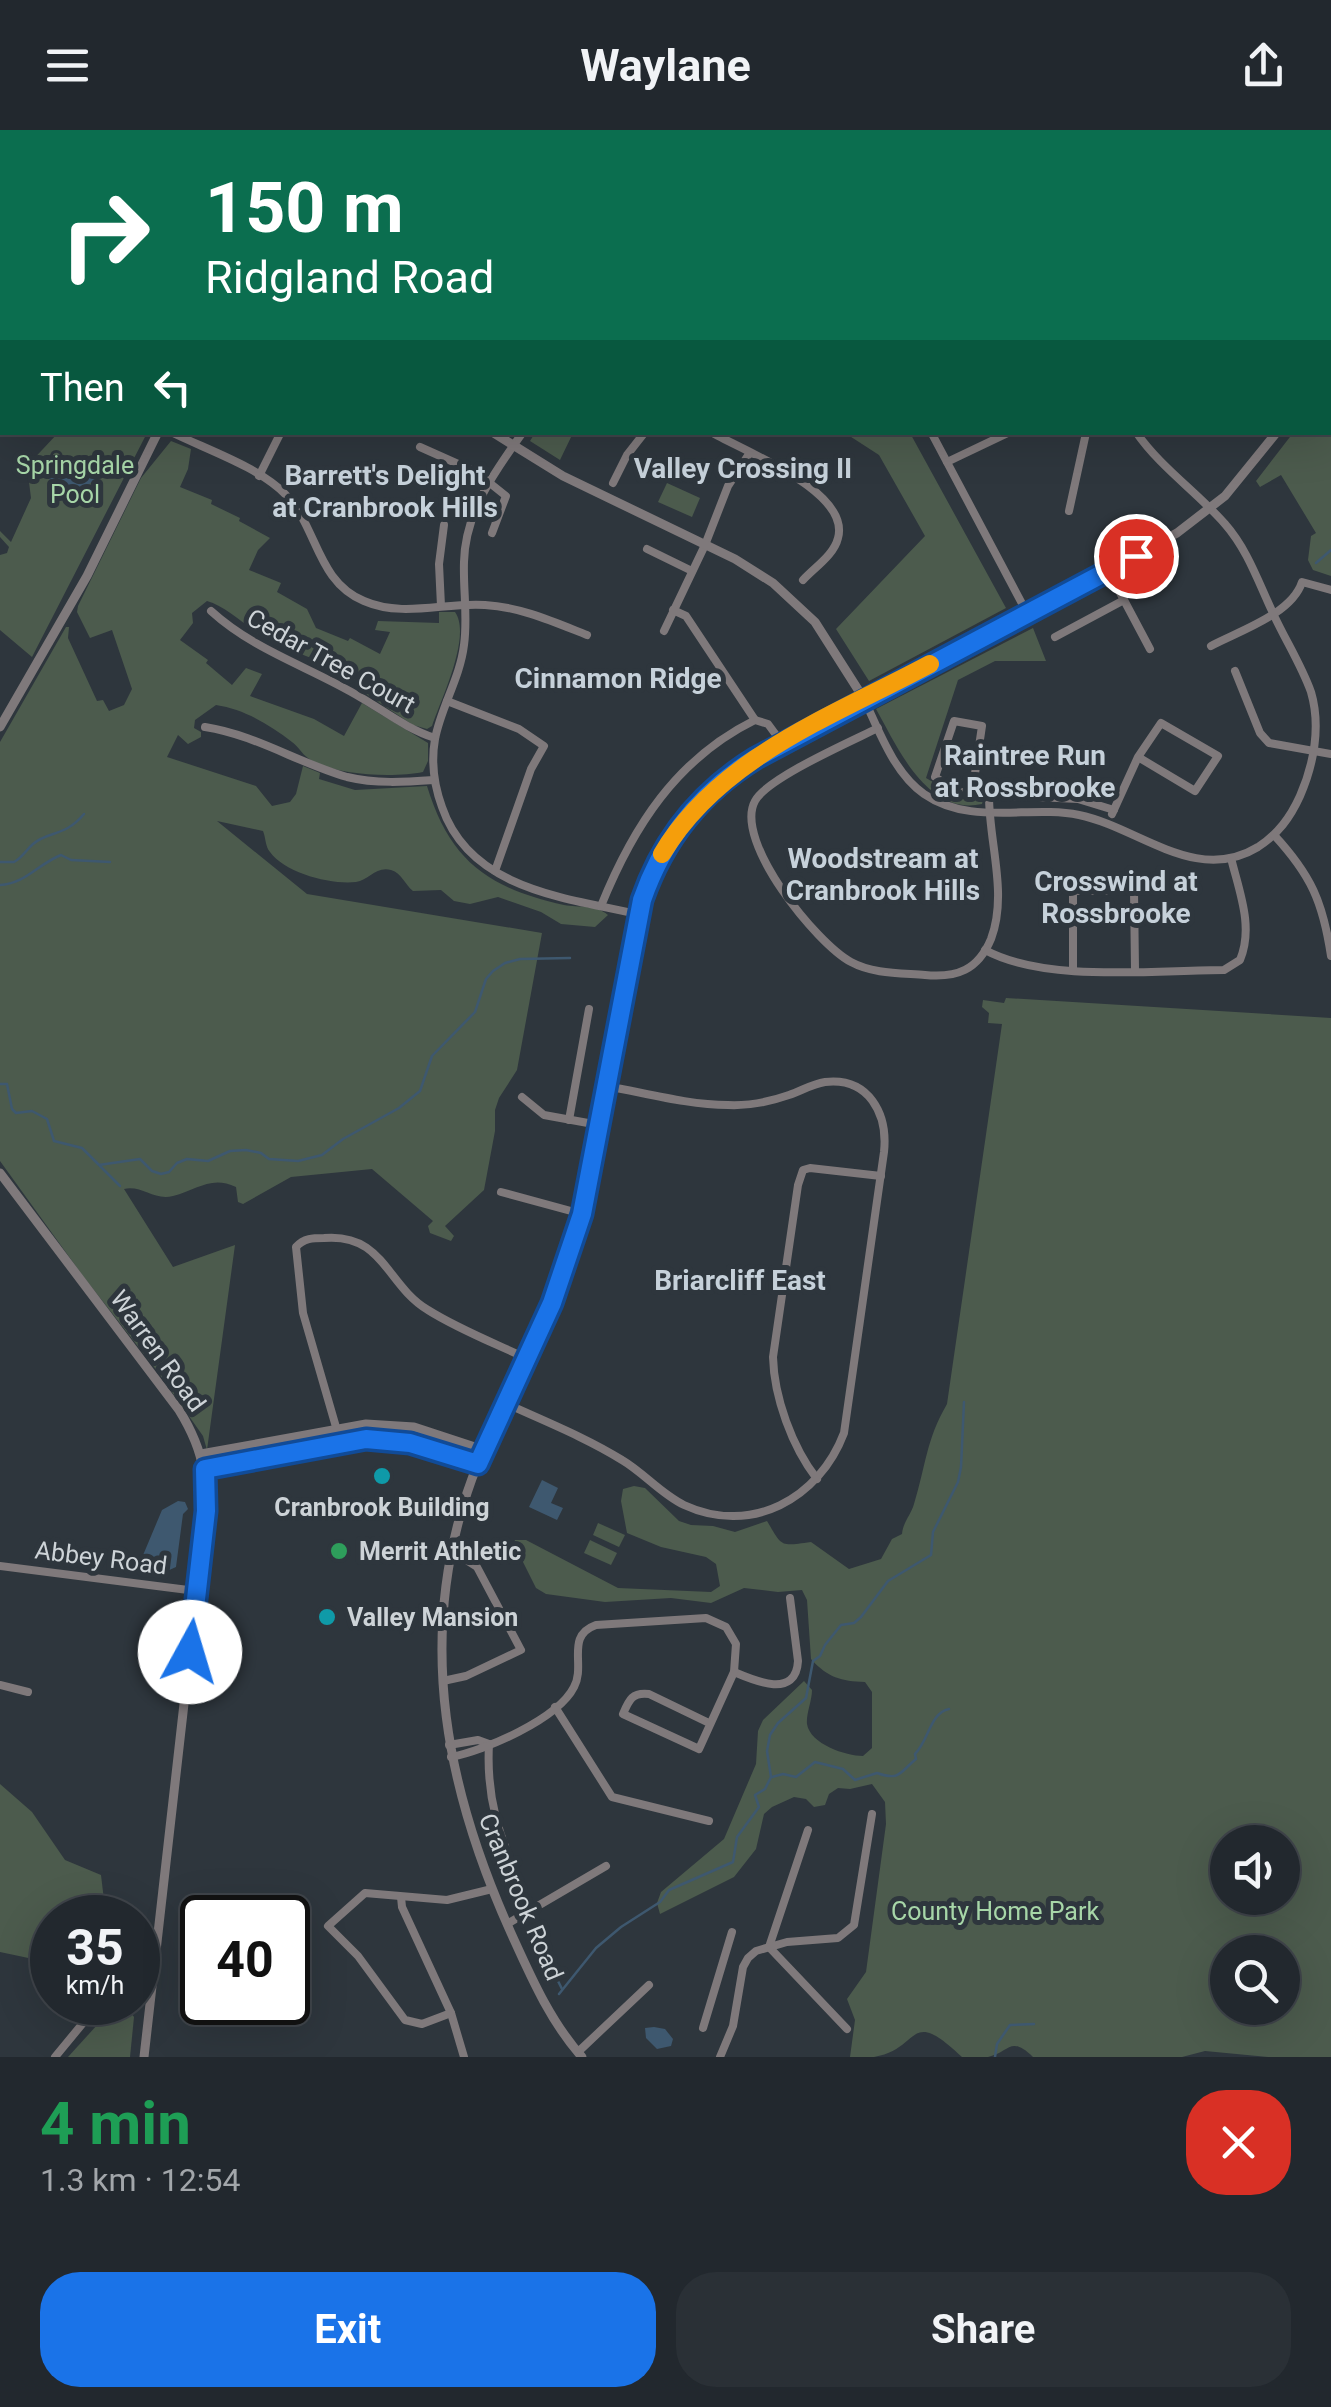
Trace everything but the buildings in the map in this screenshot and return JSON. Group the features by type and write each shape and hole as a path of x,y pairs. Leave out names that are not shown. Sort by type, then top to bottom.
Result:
{"street":[{"path":"0,727 87,576 157,435"},
{"path":"177,435 275,484 296,506 326,570 350,594 365,602 396,609 465,605 524,612 587,635"},
{"path":"260,476 279,435"},
{"path":"496,435 563,476 745,565 789,596 830,642 903,772 924,794 952,807 989,813 1048,812 1109,823 1188,857 1231,858 1274,835 1295,808 1313,752 1316,730 1312,696 1242,546 1139,435"},
{"path":"521,435 471,519 466,539 464,650 435,738 434,780 450,826 470,852 496,871 550,895 638,914"},
{"path":"614,483 642,435"},
{"path":"716,435 793,476 836,512 840,524 837,543 803,580"},
{"path":"932,435 1027,613"},
{"path":"946,462 1004,435"},
{"path":"1069,511 1086,435"},
{"name":"Cranbrook Road","path":"580,2055 547,2008 507,1924 468,1824 449,1744 442,1681 442,1622 451,1559 478,1464 562,1276 582,1214 638,914 656,864 698,804 730,775 864,699 1177,533 1238,483 1275,435"},
{"path":"420,447 476,472 506,496 492,533"},
{"path":"664,631 728,486 749,454"},
{"path":"442,606 439,564 444,525"},
{"path":"646,550 692,571"},
{"path":"1108,570 1150,649"},
{"path":"1211,646 1273,614 1298,593 1302,582 1331,590"},
{"path":"1055,637 1124,600"},
{"path":"673,610 686,616 755,720 768,724 782,744"},
{"name":"Cedar Tree Court","path":"211,612 270,653 435,738"},
{"path":"1236,671 1264,739 1331,754"},
{"path":"447,700 519,729 544,746 531,770 496,871"},
{"path":"601,906 630,840 663,792 702,752 755,720"},
{"path":"972,794 982,726 954,721 935,777 957,791 972,794 989,796 1078,798 1114,810"},
{"path":"1109,823 1138,758 1160,723 1218,756 1195,792 1138,758"},
{"path":"205,727 252,738 350,777 373,782 434,780"},
{"path":"878,728 763,791 751,812 756,841 786,896 826,945 850,962 875,971 949,976 974,967 991,939 999,896 989,796"},
{"path":"1274,835 1306,872 1317,892 1331,956"},
{"path":"984,950 1024,966 1224,970 1240,960 1246,935 1231,858"},
{"path":"1074,970 1072,891 1134,890 1134,970"},
{"path":"570,1120 590,1009"},
{"path":"505,1404 603,1449 644,1474 680,1503 732,1517 773,1510 792,1500 817,1479 844,1432 881,1176 885,1124 870,1097 852,1086 827,1082 764,1102 725,1106 606,1086"},
{"path":"522,1097 536,1111 599,1125"},
{"path":"817,1479 800,1451 774,1377 773,1357 800,1176 803,1170 817,1167 881,1176"},
{"name":"Warren Road","path":"0,1172 179,1410 205,1469 206,1511 160,1916"},
{"path":"502,1192 582,1214"},
{"path":"336,1427 303,1313 297,1276 298,1243 313,1238 350,1239 377,1254 414,1301 526,1358"},
{"path":"201,1454 366,1424 414,1427 484,1450"},
{"path":"205,1469 366,1439 410,1443 478,1464"},
{"path":"442,1681 466,1676 521,1650 476,1567 466,1560 451,1559"},
{"name":"Abbey Road","path":"0,1566 196,1590"},
{"path":"734,1672 777,1686 798,1670 790,1598"},
{"path":"451,1757 479,1752 521,1730 569,1695 578,1679 579,1639 596,1625 706,1618 726,1627 738,1655 699,1749 624,1714 634,1695 649,1694 709,1723"},
{"path":"0,1686 28,1692"},
{"path":"555,1707 612,1797 709,1821"},
{"path":"449,1744 478,1740 488,1744"},
{"path":"488,1744 489,1794 496,1824 520,1884"},
{"path":"720,2057 733,2026 748,1958 770,1946 801,1939 838,1938 854,1925 872,1814"},
{"path":"770,1946 808,1830"},
{"path":"507,1924 606,1866"},
{"path":"451,2013 422,2024 405,2020 358,1956 328,1926 364,1893 447,1900 492,1888"},
{"path":"401,1897 402,1907 451,2013 464,2057"},
{"path":"703,2028 732,1932"},
{"path":"770,1946 847,2029"},
{"path":"717,1981 740,1986"},
{"path":"580,2055 649,1984"},
{"path":"55,2057 81,2025"},
{"name":"Warren Road","path":"144,2057 148,2025"}],"green space":[{"name":"Springdale Pool","path":"56,435 146,435 32,657 0,630 0,555 7,553 9,547 0,531 11,542 31,498 27,466"},
{"path":"533,435 572,435 560,460 530,441"},
{"path":"848,435 911,435 1006,608 869,681 836,629 925,536 879,455"},
{"path":"1291,435 1331,435 1331,576 1313,570 1308,560 1311,536 1316,533 1281,475 1260,487 1256,481"},
{"path":"171,441 191,449 180,487 212,500 211,504 270,538 258,550 249,570 281,583 277,592 307,609 316,628 348,641 350,638 380,654 390,632 375,630 378,621 439,623 439,612 455,612 460,636 448,684 432,726 427,729 413,725 366,694 366,686 321,668 319,661 267,639 207,601 192,613 193,623 180,640 208,660 206,663 232,685 246,668 262,674 250,696 314,719 344,736 362,703 428,743 428,761 423,772 411,774 364,774 333,769 308,758 292,742 256,719 216,705 195,720 194,728 201,732 201,737 188,744 178,735 167,757 256,786 272,806 290,802 303,766 320,773 319,779 355,790 427,786 447,834 460,852 493,880 537,898 598,909 608,915 595,927 561,924 541,912 498,897 470,904 454,901 441,890 413,891 398,874 386,869 356,882 322,879 297,872 277,859 268,850 263,831 217,821 307,894 542,933 517,1070 495,1110 484,1190 445,1226 454,1236 451,1241 430,1233 428,1226 433,1221 372,1169 291,1177 243,1204 238,1202 236,1187 219,1182 166,1197 124,1189 173,1267 235,1245 207,1450 203,1436 158,1372 0,1161 0,742 66,627 97,701 103,700 109,711 124,705 132,689 112,630 90,638 77,612 78,606 141,478"},
{"path":"667,483 700,498 692,517 658,502"},
{"path":"1033,628 1046,661 995,661 958,680 926,778 952,793 983,800 982,804 963,805 945,800 917,776 876,709"},
{"name":"County Home Park","path":"1006,998 1331,1018 1331,2057 1205,2051 1182,2057 1033,2057 1014,2046 988,2057 962,2057 932,2034 923,2032 889,2053 850,2057 855,2020 847,1999 866,1972 886,1824 885,1802 872,1784 838,1788 829,1794 825,1805 814,1807 806,1799 794,1797 772,1807 764,1814 756,1849 734,1877 660,1914 657,1903 661,1892 724,1839 756,1764 758,1731 763,1720 804,1681 812,1690 807,1720 810,1731 830,1748 863,1756 872,1748 872,1692 865,1682 835,1677 811,1659 807,1600 802,1590 744,1588 711,1603 671,1598 605,1602 546,1594 536,1588 521,1558 511,1551 515,1540 526,1540 618,1588 711,1592 720,1586 716,1564 706,1557 661,1547 627,1533 621,1501 623,1489 634,1486 645,1488 679,1521 691,1525 735,1532 767,1521 783,1543 811,1542 849,1569 881,1559 892,1539 902,1534 930,1441 947,1404 1002,1024 988,1023 989,1013 982,1007 983,1000 1004,1003"},
{"path":"598,1523 625,1535 619,1547 593,1535"},
{"path":"590,1540 617,1553 611,1565 584,1553"},
{"path":"0,1784 32,1812 65,1860 101,1875 103,1895 30,1895 30,1958 0,1952"},
{"path":"97,2025 133,2025 130,2057 68,2057"}],"water":[{"path":"87,465 97,478 72,497 62,484 49,481 52,470 71,468 75,475"},
{"path":"542,1480 558,1488 551,1503 563,1508 557,1520 529,1507"},
{"path":"178,1501 185,1502 188,1509 183,1514 176,1567 165,1572 142,1571 141,1560 162,1510"},
{"path":"645,2028 665,2029 673,2039 671,2046 657,2049 646,2038"}],"waterway":[{"path":"1316,563 1331,550"},
{"path":"0,862 14,862 39,840 70,827 84,814"},
{"path":"0,885 17,881 61,855 71,860 110,862"},
{"path":"0,1084 7,1084 16,1113 32,1111 47,1119 54,1141 82,1148 99,1165 140,1159 161,1174 187,1159 208,1161 230,1151 246,1150 269,1159 298,1161 322,1155 420,1091 432,1056 475,1012 486,979 493,971 520,959 570,958"},
{"path":"100,1166 120,1186"},
{"path":"559,1994 596,1948 660,1902 669,1890 733,1862 737,1837 759,1807 755,1795 765,1789 771,1777 767,1751 770,1735 806,1698 813,1661 841,1625 861,1617 888,1581 931,1555 933,1532 958,1482 964,1402"},
{"path":"772,1777 796,1777 815,1762 843,1769 855,1780 877,1773 895,1776 916,1759 915,1754 934,1721 949,1709"},
{"path":"558,1981 562,1989"},
{"path":"995,2057 997,2044 1010,2025 1034,2024"}],"slow traffic":[{"path":"662,854 698,804 730,775 930,664"}],"place":[{"name":"Cranbrook Building","path":"382,1476"},
{"name":"Merrit Athletic","path":"339,1551"},
{"name":"Valley Mansion","path":"327,1617"}],"district":[{"name":"Valley Crossing II","path":"743,468"},
{"name":"Barrett's Delight at Cranbrook Hills","path":"385,491"},
{"name":"Cinnamon Ridge","path":"618,678"},
{"name":"Raintree Run at Rossbrooke","path":"1025,771"},
{"name":"Woodstream at Cranbrook Hills","path":"883,874"},
{"name":"Crosswind at Rossbrooke","path":"1116,897"},
{"name":"Briarcliff East","path":"740,1280"}],"route":[{"path":"190,1652 206,1511 205,1469 366,1439 410,1443 478,1464 552,1303 582,1214 642,900 662,853 698,804 718,784 756,758 1136,556"}]}
